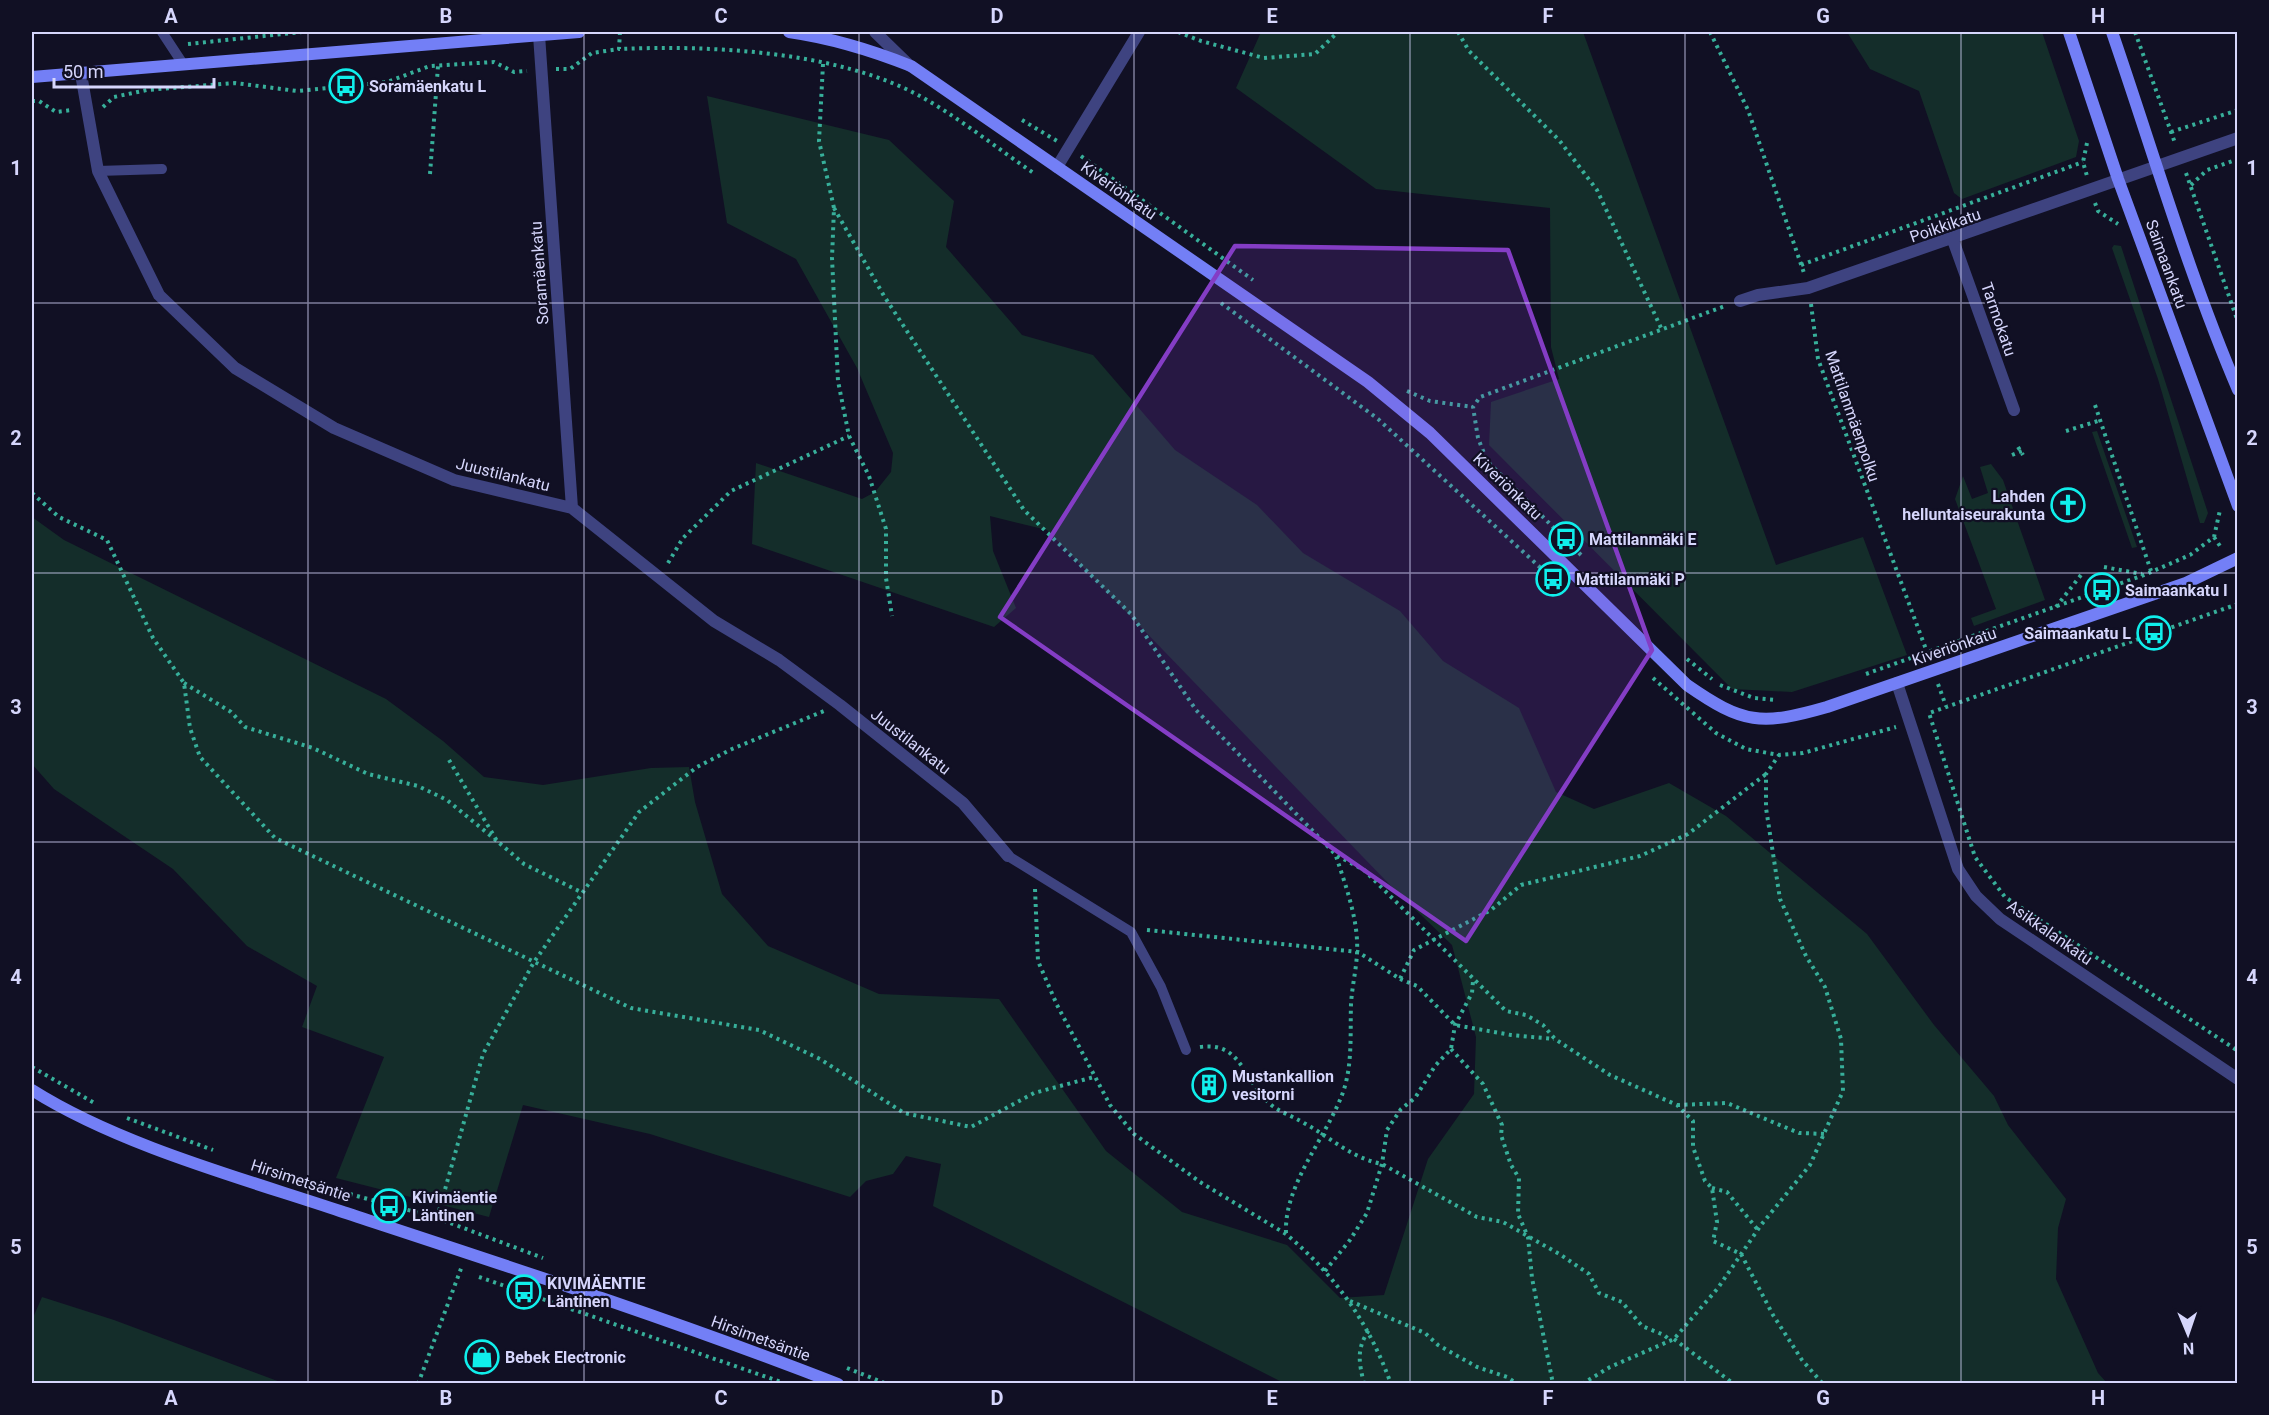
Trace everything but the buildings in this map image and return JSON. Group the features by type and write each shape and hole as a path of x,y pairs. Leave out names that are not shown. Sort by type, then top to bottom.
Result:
{"street":[{"path":"32,77 579,32"},
{"name":"Kiveriönkatu","path":"789,32 814,35 876,52 911,66 1368,382 1430,434 1688,685 1720,707 1749,718 1784,720 1934,671 2186,583 2238,558"},
{"path":"875,32 911,66"},
{"path":"1057,167 1140,32"},
{"name":"Saimaankatu","path":"2069,32 2118,179 2238,506"},
{"name":"Saimaankatu","path":"2112,32 2210,320 2238,390"},
{"name":"Soramäenkatu","path":"539,35 572,508"},
{"name":"Juustilankatu","path":"81,74 98,171 159,296 235,368 334,428 454,480 572,508 714,621 779,660 840,705 963,803 1008,856"},
{"name":"Poikkikatu","path":"1740,301 1758,295 1808,288 1953,240 2118,179 2238,138"},
{"name":"Tarmokatu","path":"1953,240 2014,410"},
{"name":"Asikkalankatu","path":"1897,683 1959,869 1976,896 2000,919 2238,1079"},
{"name":"Hirsimetsäntie","path":"32,1090 115,1132 219,1170 577,1288 838,1383"}],"lane":[{"path":"162,32 183,64"},
{"path":"98,171 162,169"},
{"path":"1008,856 1131,932 1161,987 1186,1050"}],"path":[{"path":"619,49 620,32"},
{"path":"1179,32 1201,41 1264,58 1315,54 1338,32"},
{"path":"1458,32 1469,51 1559,140 1597,190 1662,330"},
{"name":"Mattilanmäenpolku","path":"1710,32 1748,110 1808,288 1818,359 1946,706"},
{"path":"2135,32 2238,322"},
{"path":"32,101 39,101 56,112 106,107 114,97 147,90 235,83 297,91 387,82 438,66 494,62 514,72 570,69 592,53 619,49 721,50 808,59 872,77 918,95 1043,180"},
{"path":"823,64 819,141 834,208 832,258 838,381 849,436 868,476 886,529 885,578 892,616"},
{"path":"430,174 438,66"},
{"path":"2171,132 2238,110"},
{"path":"1019,118 1069,148 1259,284"},
{"path":"2083,134 2087,145 2083,162 2098,211 2120,225"},
{"path":"2191,186 2207,170 2238,159"},
{"path":"1801,265 2083,162"},
{"path":"834,208 884,296 1024,510 1131,614 1196,710 1336,855 1364,870 1506,1011 1526,1015 1543,1025 1555,1039 1610,1075 1677,1105 1693,1121 1693,1147 1705,1181 1712,1188 1727,1192 1758,1230"},
{"path":"1215,298 1378,419 1544,571"},
{"path":"1590,564 1487,461 1478,438 1473,407 1480,397 1740,301"},
{"path":"1398,384 1430,401 1473,407"},
{"path":"2095,405 2151,571"},
{"path":"2073,438 2068,430 2101,420"},
{"path":"660,577 683,538 731,491 849,436"},
{"path":"2012,455 2023,453 2018,447"},
{"path":"32,493 59,517 108,540 153,638 184,683 231,712 244,727 313,748 368,774 418,786 447,800 524,864 581,892"},
{"path":"1862,675 2144,575 2190,555 2214,537 2221,511 2217,500"},
{"path":"2104,567 2144,575"},
{"path":"2056,607 2081,575"},
{"path":"2238,604 1929,713 1975,857 2005,897 2238,1052"},
{"path":"1684,657 1718,684 1754,698 1784,700"},
{"path":"1647,672 1671,697 1716,733 1746,749 1779,755 1803,753 1887,730"},
{"path":"184,683 190,728 200,757 275,838 631,1008 759,1030 820,1059 904,1113 971,1127 1034,1093 1094,1077"},
{"path":"437,1218 483,1054 534,962 639,812 697,767 732,749 840,705"},
{"path":"1400,979 1414,950 1491,910 1521,885 1640,856 1688,834 1766,774 1779,755"},
{"path":"449,760 497,841"},
{"path":"1582,1383 1611,1367 1672,1340 1718,1288 1758,1230 1810,1165 1826,1134 1843,1091 1841,1039 1825,987 1806,956 1780,899 1766,808 1766,774"},
{"path":"1287,1234 1286,1215 1293,1191 1322,1136 1344,1084 1352,1045 1351,1002 1358,952 1351,900 1336,855"},
{"path":"1035,874 1038,961 1110,1105 1134,1134 1200,1182 1287,1234 1325,1271 1350,1300 1369,1330 1379,1348 1391,1383"},
{"path":"1131,932 1152,930 1358,952 1400,979 1417,986 1455,1025 1511,1035 1555,1039"},
{"path":"1325,1271 1350,1240 1367,1213 1382,1164 1387,1130 1401,1109 1415,1098 1435,1066 1451,1049 1455,1025 1472,993 1473,980"},
{"path":"1186,1050 1218,1047 1230,1052 1245,1067 1265,1100 1279,1111 1305,1123 1322,1136 1367,1161 1382,1164 1477,1217 1503,1222 1589,1274 1599,1293 1622,1302 1642,1326 1664,1335 1734,1383"},
{"path":"1451,1049 1483,1084 1503,1125 1502,1135 1511,1165 1519,1178 1518,1214 1528,1238 1532,1278 1553,1383"},
{"path":"1677,1105 1727,1103 1799,1133 1826,1134"},
{"path":"1712,1188 1717,1222 1713,1241 1741,1254 1773,1315 1802,1360 1823,1383"},
{"path":"418,1383 468,1253"},
{"path":"1350,1300 1425,1333 1438,1345 1477,1367 1508,1377 1517,1383"},
{"path":"1364,1383 1358,1356 1361,1343 1369,1330"}],"highlighted area":[{"path":"1235,246 1508,250 1652,650 1466,941 1000,617"}],"green space":[{"path":"1261,32 1583,32 1776,565 1863,537 1907,655 1792,692 1732,689 1489,445 1491,402 1559,379 1551,347 1550,208 1376,189 1236,88"},
{"path":"1847,32 2042,32 2079,141 2076,157 1962,199 1954,193 1919,91 1870,69"},
{"path":"707,96 889,140 954,201 946,247 1022,335 1093,355 1175,450 1257,505 1303,553 1400,611 1443,661 1519,708 1556,792 1594,809 1669,783 1726,816 1867,934 1934,1025 1994,1096 2008,1125 2066,1199 2058,1228 2056,1279 2098,1373 2107,1383 1284,1383 933,1206 941,1164 906,1156 893,1174 866,1181 850,1197 650,1134 523,1105 489,1217 336,1178 384,1057 302,1027 317,986 247,946 173,869 54,789 32,764 32,517 64,540 386,699 443,741 484,777 543,785 651,768 689,767 695,802 722,894 768,946 879,994 999,999 1106,1151 1182,1212 1287,1245 1340,1298 1384,1295 1428,1159 1474,1094 1476,1037 1452,945 1390,885 1047,530 990,516 993,551 1016,608 994,627 752,544 756,463 862,499 875,492 891,472 893,453 857,368 796,259 727,223"},
{"path":"2114,245 2121,246 2208,513 2204,523 2200,523 2158,379 2112,248"},
{"path":"2097,431 2137,547 2132,548 2092,432"},
{"path":"1991,464 2003,480 2045,600 1974,626 1971,618 1996,609 1955,499 1963,476 1972,499 1988,493 1980,467"},
{"path":"42,1297 114,1320 283,1383 32,1383 32,1320"}],"place":[{"name":"Soramäenkatu L","path":"346,86"},
{"name":"Lahden helluntaiseurakunta","path":"2068,505"},
{"name":"Mattilanmäki E","path":"1566,539"},
{"name":"Mattilanmäki P","path":"1553,579"},
{"name":"Saimaankatu I","path":"2102,590"},
{"name":"Saimaankatu L","path":"2154,633"},
{"name":"Mustankallion vesitorni","path":"1209,1085"},
{"name":"Kivimäentie Läntinen","path":"389,1206"},
{"name":"KIVIMÄENTIE Läntinen","path":"524,1292"},
{"name":"Bebek Electronic","path":"482,1357"}]}
